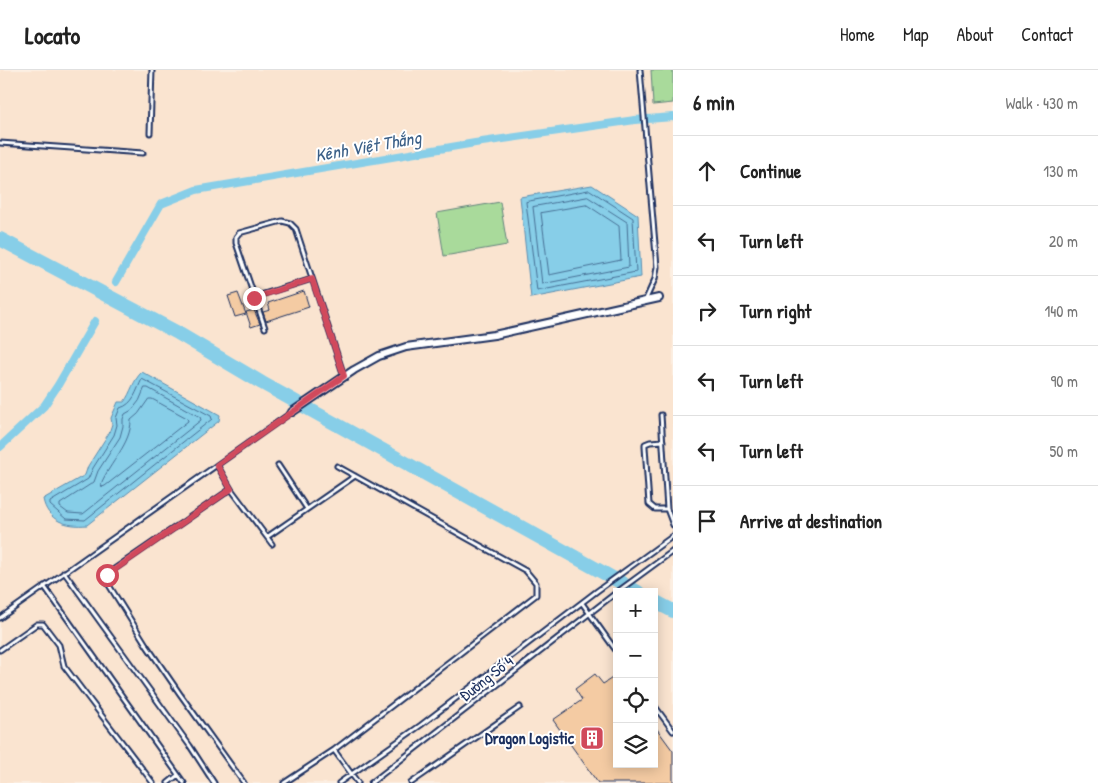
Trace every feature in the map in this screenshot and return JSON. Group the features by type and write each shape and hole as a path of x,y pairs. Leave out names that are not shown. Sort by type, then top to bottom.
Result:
{"street":[{"path":"292,412 344,376 379,356 406,347 494,335 660,298"}],"lane":[{"path":"150,132 152,70"},
{"path":"640,70 657,267 655,279 644,302"},
{"path":"0,143 143,153"},
{"path":"265,328 236,243 236,236 282,221 290,222 296,229 344,376"},
{"path":"254,298 312,279"},
{"path":"0,618 292,412"},
{"path":"661,416 667,510 673,526"},
{"path":"663,441 650,442 644,447 649,504 655,509 667,510"},
{"path":"217,465 231,489 272,544"},
{"path":"278,465 307,509"},
{"path":"284,783 334,750 536,595 536,583 526,571 337,466"},
{"path":"267,537 356,476"},
{"path":"231,489 110,572 106,578 147,646 244,783"},
{"path":"339,783 421,726 582,602 673,536"},
{"name":"Đường Số 4","path":"622,588 673,551"},
{"path":"64,572 190,746 214,783"},
{"path":"44,586 184,783"},
{"name":"Đường Số 4","path":"371,783 613,594"},
{"path":"582,602 613,646"},
{"path":"0,650 37,624 43,624 59,645 64,666 153,783"},
{"path":"410,783 520,707"},
{"path":"658,710 673,731"},
{"path":"334,750 358,783"},
{"path":"168,783 178,775"}],"shaded area":[{"path":"0,70 673,70 673,783 0,783"}],"green space":[{"path":"651,70 673,70 673,103 653,105"},
{"path":"500,202 507,245 444,256 437,213"}],"water":[{"path":"592,185 638,215 641,277 531,298 520,197"},
{"path":"142,372 220,415 219,421 87,525 72,525 59,521 49,513 43,499 85,475 88,466 109,433 112,424 111,418 118,402 124,402 136,379"}],"building":[{"path":"304,291 309,307 266,321 263,312 270,310 268,303"},
{"path":"238,293 246,314 235,317 228,296"},
{"path":"254,310 260,324 251,327 246,312"},
{"name":"Dragon Logistic","path":"595,674 603,684 613,678 613,768 658,768 658,730 673,751 673,783 598,783 553,720 582,700 575,689"}],"waterway":[{"name":"Kênh Việt Thắng","path":"116,282 161,204 196,190 475,143 635,120 673,117"},
{"path":"0,239 176,332 262,383 631,588"},
{"name":"Kênh Việt Thắng","path":"0,447 44,406 95,321"},
{"path":"658,603 673,611"}],"place":[{"name":"Dragon Logistic","path":"592,738"}],"route":[{"path":"107,575 231,489 217,465 344,376 312,279 254,298"}]}
